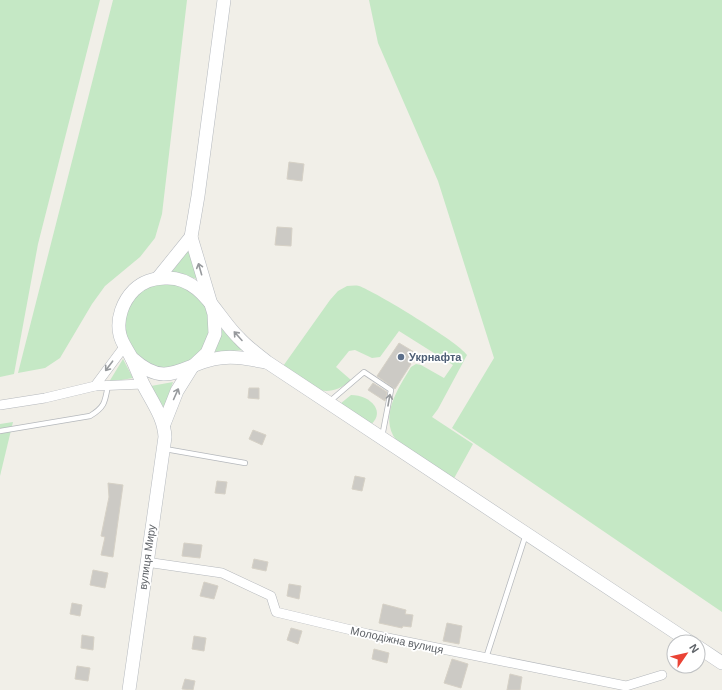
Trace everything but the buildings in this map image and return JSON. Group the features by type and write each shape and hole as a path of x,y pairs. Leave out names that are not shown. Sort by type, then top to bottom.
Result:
{"street":[{"path":"164,424 177,391 192,367 207,353 215,334 214,314 191,237 198,196 224,0"},
{"path":"158,278 191,237"},
{"path":"164,424 143,384 132,358 124,347 120,333 119,319 122,308 135,289 146,282 158,278 172,277 185,280 202,292 239,338 267,362 678,634"},
{"path":"95,386 124,347"},
{"path":"0,405 45,398 95,386 143,384 213,359 236,357 267,362"},
{"path":"132,358 150,371 162,374 174,373"},
{"name":"вулиця Миру","path":"129,690 146,562 164,449 164,424"},
{"name":"Молодіжна вулиця","path":"146,562 222,573 271,596 276,612 368,634 626,686 662,675"},
{"path":"706,652 722,663"}],"lane":[{"path":"328,403 364,372 391,390 382,438"},
{"path":"0,432 90,416 101,410 106,400 108,385"},
{"path":"164,449 244,463"},
{"path":"486,658 526,534"}],"green space":[{"path":"0,0 100,0 38,244 14,374 0,377"},
{"path":"113,0 187,0 162,214 155,238 140,257 105,286 92,304 60,358 45,368 18,373"},
{"path":"369,0 722,0 722,612 452,428 494,358 438,181 378,43"},
{"path":"188,249 197,279 172,272"},
{"path":"171,282 199,295 210,316 209,342 182,369 151,368 127,346 123,321 131,301 147,286"},
{"path":"347,286 359,286 381,297 434,329 467,355 438,409 432,417 473,444 452,482 396,440 391,431 389,422 392,403 396,393 411,367 416,364 421,365 444,378 453,365 399,331 380,357 372,358 355,350 349,351 336,367 351,380 341,387 332,390 324,391 315,389 281,369 330,300 338,291"},
{"path":"223,327 245,350 215,352"},
{"path":"123,359 133,378 109,382"},
{"path":"173,382 164,408 151,386"},
{"path":"351,395 365,398 370,401 377,411 377,416 374,422 368,427 340,404"},
{"path":"13,422 0,476 0,424"}],"place":[{"name":"Укрнафта","path":"401,357"}]}
